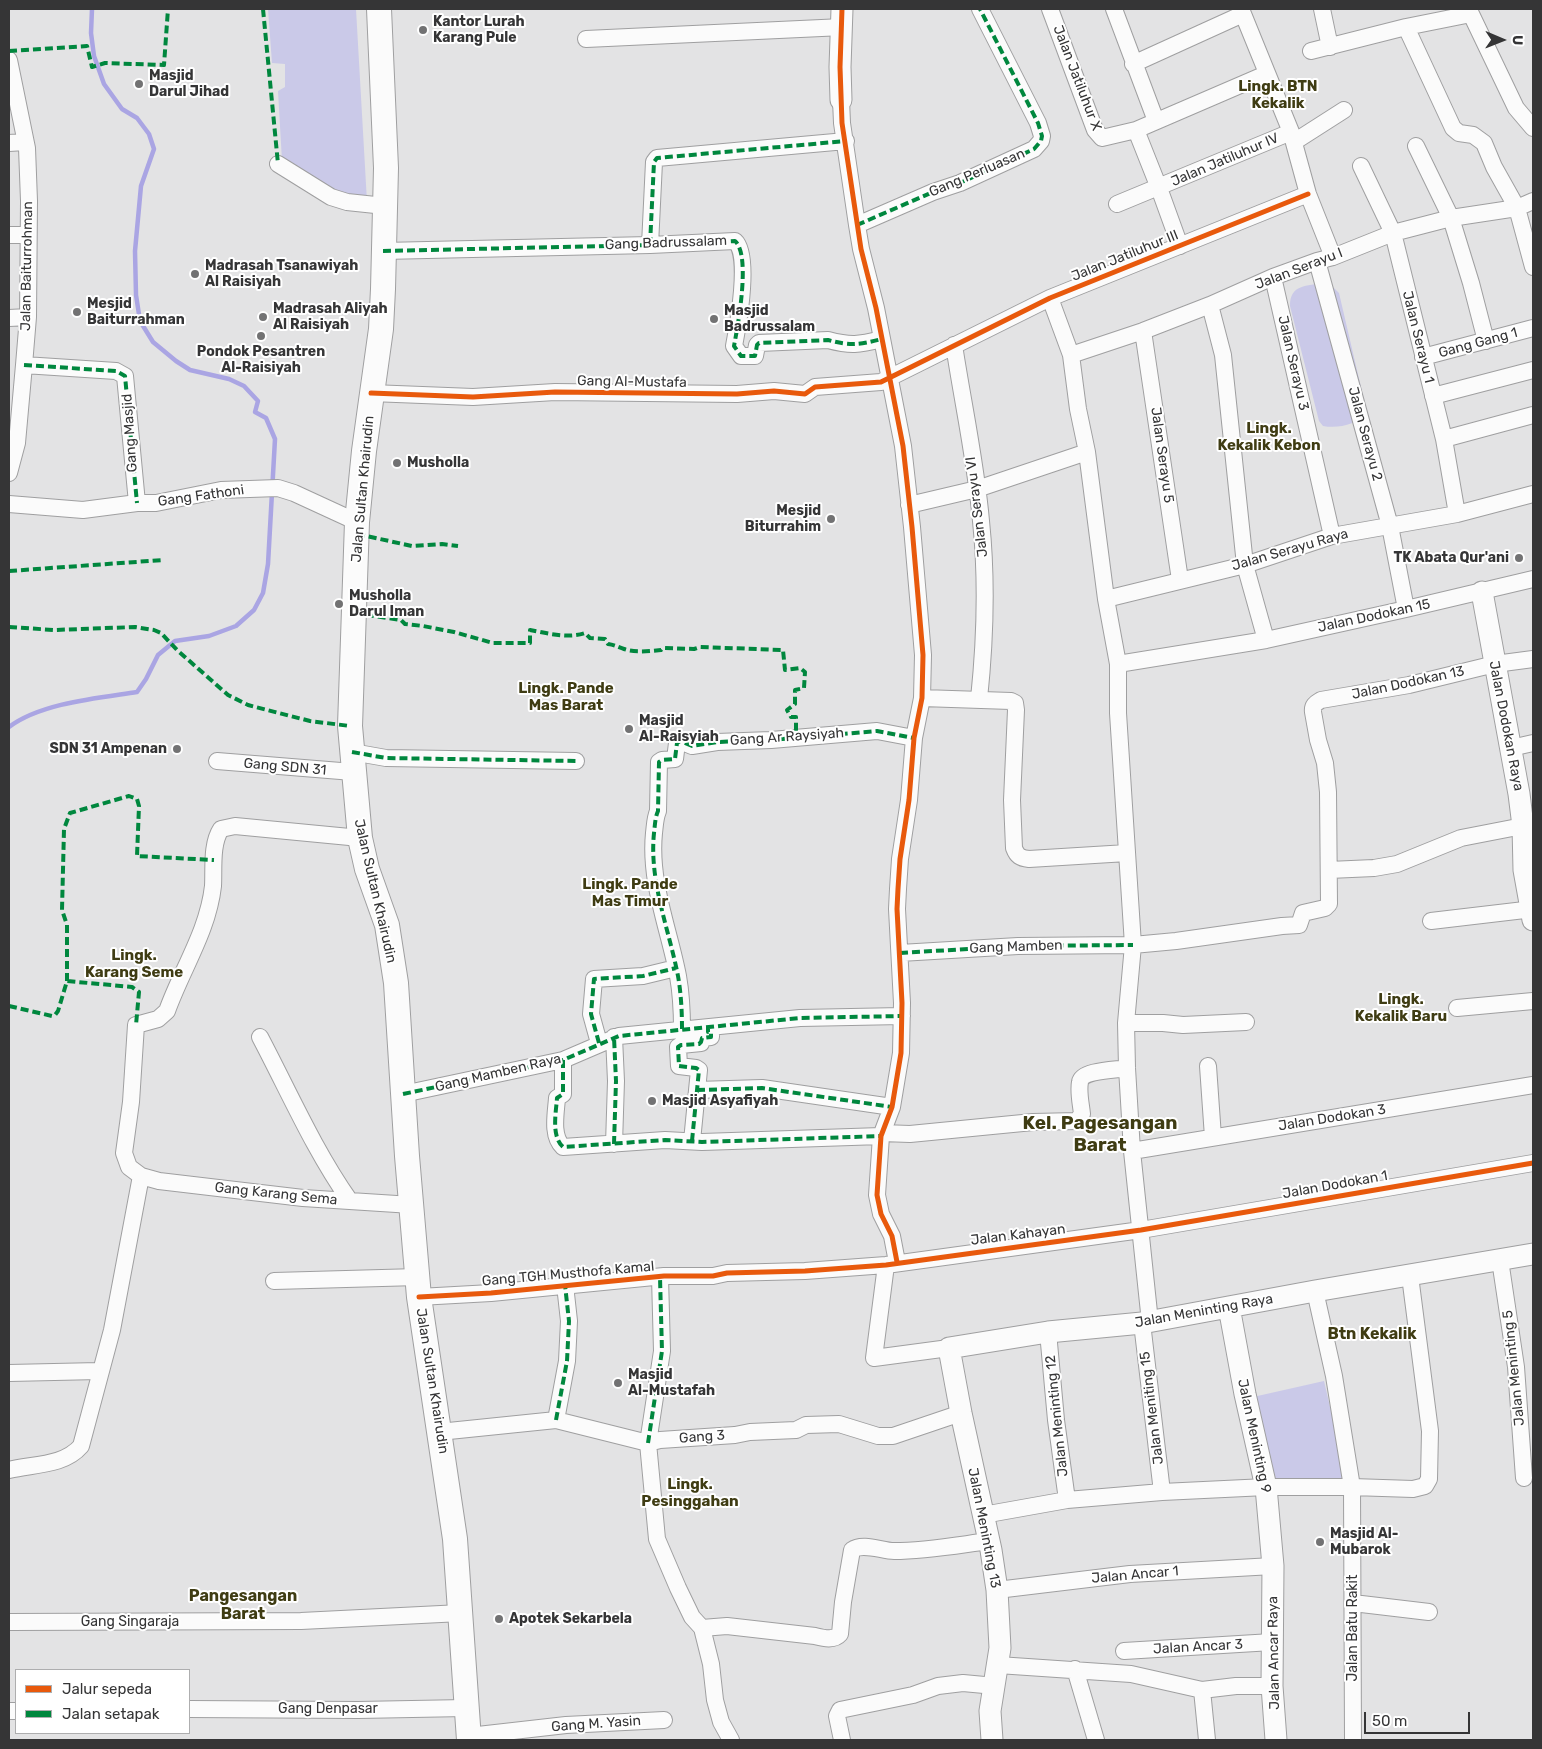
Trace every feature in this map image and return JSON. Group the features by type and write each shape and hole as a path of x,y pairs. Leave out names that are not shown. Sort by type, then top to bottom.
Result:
{"main road":[{"name":"Jalan Sultan Khairudin","path":"379,9 386,143 386,206 380,329 357,522 350,726 360,838 367,869 386,925 396,983 419,1287 455,1539 469,1738"}],"street":[{"name":"Gang Perluasan","path":"857,225 932,192 960,183 1039,146 1042,136 1038,123 980,9"},
{"name":"Jalan Jatiluhur X","path":"1050,9 1095,130 1102,138 1136,130"},
{"path":"1114,9 1156,122"},
{"path":"1322,9 1330,47"},
{"path":"1133,64 1242,11"},
{"name":"Jalan Serayu 2","path":"1242,11 1292,137 1308,194 1390,526 1406,609"},
{"path":"1311,51 1406,27 1469,14 1473,15 1516,108 1533,128"},
{"path":"586,39 842,18 840,67 842,122 861,249 876,308 903,446 923,655 922,698 914,738 909,800 900,859 897,909 902,1016 901,1053 892,1107 882,1135 877,1195 881,1214 892,1236 892,1264"},
{"path":"1406,27 1453,128 1459,133 1473,135 1484,143 1517,208 1533,264"},
{"name":"Jalan Baiturrohman","path":"9,60 26,142 29,201 27,235 28,317 24,365 15,391 13,443 9,473"},
{"path":"1180,246 1136,130 1266,74"},
{"name":"Jalan Jatiluhur IV","path":"1118,204 1292,137 1344,110"},
{"path":"650,245 655,159 688,154 846,141"},
{"path":"9,143 26,142"},
{"path":"1416,146 1451,218 1486,341"},
{"path":"278,164 331,197 347,202 386,206"},
{"name":"Jalan Serayu 1","path":"1361,166 1393,233 1444,439 1457,514"},
{"name":"Jalan Jatiluhur III","path":"954,345 1050,298 1308,194"},
{"name":"Jalan Serayu I","path":"1071,355 1143,331 1273,278 1393,233 1451,218 1517,208 1533,201"},
{"path":"9,235 27,235"},
{"name":"Gang Badrussalam","path":"383,251 650,245 735,240 740,248 742,296 734,346 741,356 755,356 759,343 828,340 837,344 859,345 882,339"},
{"name":"Jalan Serayu 3","path":"1273,278 1332,536"},
{"name":"Jalan Meniting 15","path":"1050,298 1071,355 1078,409 1087,452 1106,598 1118,664 1118,713 1133,945 1126,1023 1127,1068 1132,1151 1141,1230 1146,1322 1162,1492"},
{"path":"1210,305 1223,355 1245,565 1266,640"},
{"path":"9,318 28,317"},
{"name":"Gang Gang 1","path":"1423,357 1533,328"},
{"name":"Jalan Serayu 5","path":"1143,331 1180,580"},
{"name":"Gang Al-Mustafa","path":"371,393 473,397 555,392 737,394 774,390 805,394 816,388 881,382 954,345"},
{"name":"Jalan Serayu VI","path":"954,345 977,488 984,556 983,662 980,700"},
{"name":"Gang Masjid","path":"24,365 116,371 125,376 137,503"},
{"path":"1433,396 1533,370"},
{"path":"1444,439 1533,416"},
{"path":"909,505 977,488 1087,452"},
{"name":"Gang Fathoni","path":"9,504 83,510 137,503 156,503 221,490 272,488 294,493 357,522"},
{"name":"Jalan Serayu Raya","path":"1106,598 1245,565 1332,536 1457,514 1533,494"},
{"name":"Jalan Dodokan 15","path":"1118,664 1266,640 1533,579"},
{"name":"Jalan Dodokan Raya","path":"1482,592 1494,664 1528,825 1524,870 1532,913"},
{"name":"Jalan Dodokan 13","path":"1328,870 1328,792 1313,708 1316,702 1409,685 1494,664 1533,659"},
{"path":"922,698 1011,701 1015,703 1012,800 1014,848 1017,855 1021,858 1029,859 1128,853"},
{"name":"Gang Ar Raysiyah","path":"676,968 659,902 652,849 658,811 659,762 675,759 677,743 680,741 692,746 717,742 771,740 877,731 914,738"},
{"path":"1511,748 1533,743"},
{"path":"353,762 386,758 576,761"},
{"name":"Gang SDN 31","path":"217,761 353,762"},
{"path":"1328,870 1397,864 1460,838 1528,825"},
{"path":"9,1470 52,1462 72,1455 81,1446 99,1371 112,1330 141,1176 129,1167 124,1153 136,1025 158,1019 167,1011 202,933 213,887 214,860 218,834 221,829 234,826 360,838"},
{"name":"Gang Mamben","path":"900,953 1018,946 1133,945 1299,925 1303,913 1329,906 1328,870"},
{"path":"1431,922 1532,913"},
{"path":"614,1144 616,1082 611,1039 591,1014 595,979 643,976 676,968 682,999 682,1029"},
{"path":"1457,1008 1533,1001"},
{"name":"Gang Mamben Raya","path":"403,1094 563,1060 611,1039 682,1029 800,1018 902,1016"},
{"path":"1126,1023 1183,1025 1246,1022"},
{"path":"692,1141 699,1070 679,1066 678,1047 681,1045 700,1044 702,1038 711,1037 708,1027"},
{"path":"260,1037 332,1176 350,1201"},
{"path":"563,1060 563,1094 557,1098 556,1136 564,1148 665,1140 692,1141 910,1134 1033,1122 1077,1121 1082,1114 1080,1088 1082,1077 1096,1072 1127,1068"},
{"path":"1208,1066 1213,1137"},
{"name":"Jalan Dodokan 3","path":"1132,1151 1533,1085"},
{"path":"697,1090 762,1088 892,1107"},
{"name":"Jalan Dodokan 1","path":"1141,1230 1533,1163"},
{"name":"Gang Karang Sema","path":"141,1176 159,1181 253,1193 412,1205"},
{"name":"Jalan Kahayan","path":"892,1264 1141,1230"},
{"name":"Jalan Meninting Raya","path":"892,1264 874,1358 1048,1332 1146,1322 1533,1254"},
{"name":"Jalan Meninting 5","path":"1500,1260 1516,1367 1524,1478"},
{"name":"Gang TGH Musthofa Kamal","path":"274,1281 419,1287 474,1294 660,1277 805,1271 892,1264"},
{"path":"983,1515 1067,1500 1162,1492 1266,1487 1413,1489 1425,1486 1428,1479 1430,1431 1410,1276"},
{"path":"660,1277 662,1351 648,1443 657,1539 692,1617 702,1628 711,1664 715,1700 721,1722 731,1740"},
{"path":"556,1420 567,1361 569,1321 565,1285"},
{"name":"Jalan Batu Rakit","path":"1315,1291 1334,1376 1352,1487 1353,1740"},
{"name":"Jalan Meninting 9","path":"1229,1307 1245,1394 1266,1487 1273,1566"},
{"name":"Jalan Meninting 12","path":"1048,1332 1056,1420 1067,1500"},
{"name":"Jalan Meninting 13","path":"949,1348 989,1541 997,1590 1000,1648 990,1711 992,1740"},
{"path":"9,1373 99,1371"},
{"name":"Gang 3","path":"439,1432 556,1420 648,1443 660,1440 735,1435 745,1432 796,1430 806,1425 839,1424 878,1436 893,1436 961,1413"},
{"path":"702,1628 727,1626 815,1636 823,1639 837,1637 840,1634 842,1602 852,1550 855,1548 862,1547 894,1551 989,1541"},
{"name":"Jalan Ancar 1","path":"997,1590 1130,1574 1273,1566"},
{"name":"Jalan Ancar Raya","path":"1273,1566 1272,1686 1276,1740"},
{"path":"1352,1603 1430,1612"},
{"name":"Gang Singaraja","path":"9,1622 301,1621 461,1613"},
{"name":"Jalan Ancar 3","path":"1124,1651 1272,1642"},
{"path":"998,1665 1131,1674 1202,1690 1236,1686 1272,1686"},
{"path":"1075,1669 1096,1740"},
{"path":"842,1740 837,1716 840,1710 913,1695 938,1686 963,1683 995,1686"},
{"path":"1202,1690 1208,1740"},
{"name":"Gang Denpasar","path":"190,1710 466,1708"},
{"name":"Gang M. Yasin","path":"469,1738 566,1725 664,1720"}],"shaded area":[{"path":"268,9 356,9 367,202 333,197 282,161 278,91 285,87 285,64 272,63"},
{"path":"1324,283 1339,293 1367,413 1353,423 1335,427 1323,426 1319,421 1290,306 1291,299 1296,290 1301,287"},
{"path":"1324,1381 1347,1480 1272,1485 1253,1397"}],"waterway":[{"path":"9,727 37,712 53,707 88,699 137,692 158,655 175,641 209,636 236,626 254,610 263,593 268,564 275,439 266,418 255,412 258,401 244,386 229,379 190,370 176,361 153,342 140,321 136,295 135,251 141,186 154,149 149,134 137,118 122,109 104,84 94,56 91,33 92,9"}],"marked path":[{"path":"9,51 87,46 92,67 105,63 164,65 168,9"},
{"path":"263,9 278,164"},
{"path":"857,225 933,192 960,183 1034,149 1041,141 1042,136 1038,123 980,9"},
{"path":"650,245 654,162 657,158 846,141"},
{"path":"383,251 650,245 735,241 740,249 743,275 734,346 741,356 755,356 759,343 828,340 855,344 882,339"},
{"path":"24,365 116,371 125,376 137,503"},
{"path":"357,534 412,546 442,544 458,546"},
{"path":"9,571 163,560"},
{"path":"354,613 401,620 405,624 454,632 493,643 530,643 530,630 564,635 585,633 590,638 605,639 608,644 633,651 661,650 663,648 694,649 700,647 783,650 785,670 800,668 805,672 804,688 795,690 795,704 787,710 791,717 796,717 796,737"},
{"path":"9,627 54,630 135,627 154,630 161,633 177,650 228,695 248,705 310,721 350,726"},
{"path":"682,1029 678,976 654,869 653,851 658,811 659,762 675,759 677,743 680,741 692,746 717,742 771,740 877,731 914,738"},
{"path":"352,752 386,758 576,761"},
{"path":"67,981 67,925 62,910 64,829 70,813 129,796 137,799 139,806 137,856 214,860"},
{"path":"900,953 1018,946 1133,945"},
{"path":"599,1043 591,1014 594,979 643,976 676,968"},
{"path":"9,1006 52,1016 58,1011 67,981 132,987 139,992 136,1025"},
{"path":"403,1094 563,1060 619,1036 800,1018 902,1016"},
{"path":"692,1141 699,1070 679,1066 678,1047 681,1045 699,1044 702,1038 711,1037 708,1027"},
{"path":"614,1037 616,1081 614,1144"},
{"path":"563,1060 563,1094 557,1098 555,1124 557,1137 563,1147 665,1140 702,1142 881,1136"},
{"path":"697,1090 762,1088 892,1107"},
{"path":"648,1443 662,1351 660,1277"},
{"path":"556,1420 567,1361 569,1321 565,1285"}],"cycle path":[{"path":"842,9 840,67 842,123 861,249 876,308 903,446 923,655 922,698 914,738 909,800 900,859 898,889 897,909 902,1003 901,1053 892,1107 881,1136 877,1195 881,1214 892,1236 897,1262"},
{"path":"371,393 473,397 555,392 737,394 774,391 805,394 815,387 881,382 1050,298 1308,194"},
{"path":"419,1297 491,1293 664,1276 713,1276 727,1273 805,1271 886,1265 1141,1230 1533,1163"}],"place":[{"name":"Kantor Lurah Karang Pule","path":"423,30"},
{"name":"Masjid Darul Jihad","path":"139,84"},
{"name":"Madrasah Tsanawiyah Al Raisiyah","path":"195,274"},
{"name":"Mesjid Baiturrahman","path":"77,312"},
{"name":"Madrasah Aliyah Al Raisiyah","path":"263,317"},
{"name":"Masjid Badrussalam","path":"714,319"},
{"name":"Pondok Pesantren Al-Raisiyah","path":"261,336"},
{"name":"Musholla","path":"397,463"},
{"name":"Mesjid Biturrahim","path":"831,519"},
{"name":"TK Abata Qur'ani","path":"1519,558"},
{"name":"Musholla Darul Iman","path":"339,604"},
{"name":"Masjid Al-Raisyiah","path":"629,729"},
{"name":"SDN 31 Ampenan","path":"177,749"},
{"name":"Masjid Asyafiyah","path":"652,1101"},
{"name":"Masjid Al-Mustafah","path":"618,1383"},
{"name":"Masjid Al- Mubarok","path":"1320,1542"},
{"name":"Apotek Sekarbela","path":"499,1619"}],"district":[{"name":"Lingk. BTN Kekalik","path":"1278,96"},
{"name":"Lingk. Kekalik Kebon","path":"1269,438"},
{"name":"Lingk. Pande Mas Barat","path":"566,698"},
{"name":"Lingk. Pande Mas Timur","path":"630,894"},
{"name":"Lingk. Karang Seme","path":"134,964"},
{"name":"Lingk. Kekalik Baru","path":"1401,1008"},
{"name":"Kel. Pagesangan Barat","path":"1100,1135"},
{"name":"Btn Kekalik","path":"1372,1334"},
{"name":"Lingk. Pesinggahan","path":"690,1494"},
{"name":"Pangesangan Barat","path":"243,1605"}]}
